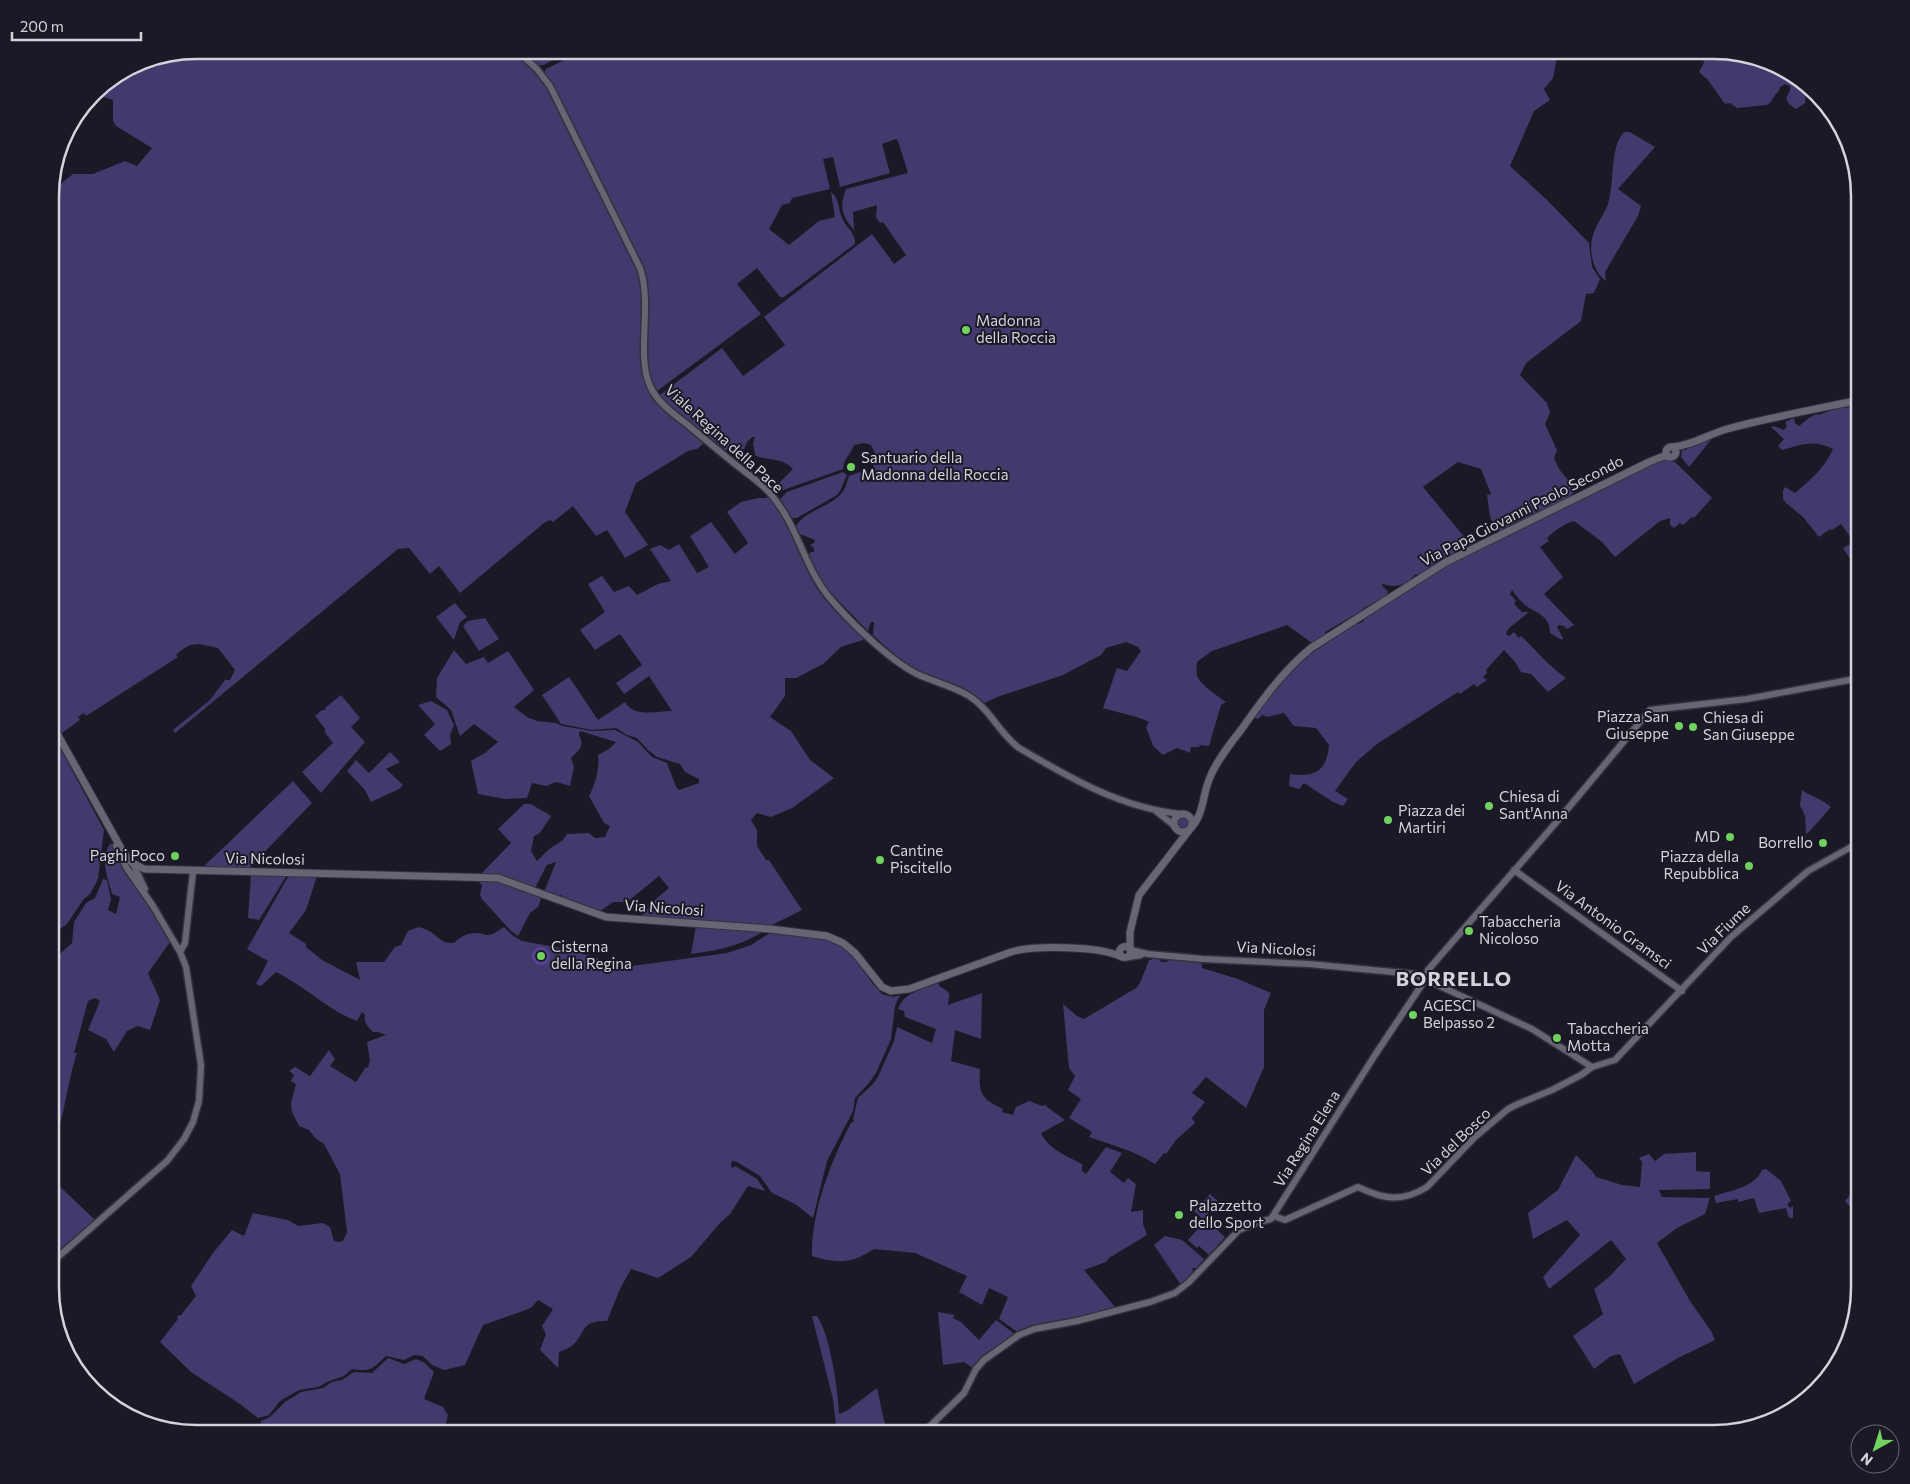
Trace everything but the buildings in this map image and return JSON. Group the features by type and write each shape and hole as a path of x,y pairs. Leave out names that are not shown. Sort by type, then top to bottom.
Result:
{"main road":[{"name":"Via Papa Giovanni Paolo Secondo","path":"1126,951 1139,895 1199,818 1212,771 1256,709 1287,671 1311,648 1446,562 1686,444 1725,429 1851,402"},
{"path":"59,738 110,831 132,862"},
{"path":"1176,846 1180,836 1176,818 1183,814 1194,812 1204,796"},
{"path":"1177,829 1184,832 1192,825 1191,818 1183,814"},
{"name":"Via Nicolosi","path":"132,862 151,871 489,877 518,884 606,917 818,933 850,948 878,983 892,991 909,989 1011,952 1028,948 1045,947 1126,951"}],"street":[{"name":"Viale Regina della Pace","path":"526,59 550,86 640,268 646,295 645,368 650,387 660,402 772,496 790,523 811,569 823,589 836,605 889,655 917,674 970,696 985,710 1008,739 1019,748 1105,795 1151,809"},
{"path":"1414,974 1428,970 1650,710 1747,699 1851,680"},
{"path":"1151,809 1183,814"},
{"path":"1151,809 1164,817 1177,829"},
{"path":"59,1256 167,1161 180,1147 191,1127 199,1100 201,1065 186,968 180,952 153,906 126,867 110,831"},
{"name":"Via Fiume","path":"1622,1054 1723,945 1808,871 1851,847"},
{"path":"132,862 153,906"},
{"name":"Via Antonio Gramsci","path":"1515,869 1682,991"},
{"path":"180,952 185,943 196,872"},
{"name":"Via Nicolosi","path":"1126,951 1226,960 1309,964 1414,974"},
{"name":"Via Regina Elena","path":"1274,1216 1364,1072 1421,987 1427,981 1428,970"},
{"path":"1414,974 1532,1029 1592,1067"},
{"name":"Via del Bosco","path":"1274,1216 1285,1220 1358,1187 1372,1194 1391,1198 1422,1190 1475,1137 1508,1109 1552,1090 1592,1067 1610,1062 1622,1054"},
{"path":"931,1425 964,1393 976,1369 984,1360 1019,1335 1034,1329 1076,1321 1168,1296 1182,1288 1239,1230 1271,1219 1274,1216"}],"shaded area":[{"path":"522,59 547,87 638,271 643,295 642,361 646,384 657,402 704,443 697,449 688,451 636,483 625,512 648,545 625,558 607,530 596,536 573,506 553,522 550,520 544,523 460,593 439,566 430,574 409,548 398,549 175,733 173,730 210,700 225,680 230,680 235,670 218,648 196,644 186,647 176,655 178,657 86,716 84,713 78,717 80,720 62,733 59,728 59,186 73,174 93,174 125,161 137,166 152,148 116,126 113,121 113,100 101,97 127,77 151,66 178,60"},
{"path":"531,59 554,59 544,65 537,65"},
{"path":"566,59 1557,59 1553,78 1544,89 1550,100 1534,111 1510,166 1589,243 1592,267 1600,279 1594,293 1586,294 1581,321 1526,363 1520,375 1547,403 1550,413 1545,424 1557,450 1554,458 1559,469 1576,490 1566,500 1563,499 1558,504 1517,524 1511,525 1499,533 1496,532 1490,516 1487,495 1491,494 1481,469 1458,462 1423,487 1471,545 1460,548 1448,558 1445,557 1401,585 1383,584 1382,586 1388,591 1387,596 1325,632 1325,635 1312,643 1287,625 1212,651 1197,662 1198,678 1209,690 1226,702 1221,705 1209,746 1191,747 1190,753 1177,748 1163,755 1153,746 1146,727 1149,722 1103,708 1117,668 1127,671 1141,651 1138,647 1126,642 1106,648 1101,655 1063,675 984,703 961,688 918,670 889,649 873,635 874,622 871,622 868,631 826,588 808,555 814,552 814,548 810,545 815,540 800,534 796,526 805,516 836,499 845,488 849,476 860,472 865,479 871,482 875,472 873,466 879,461 871,445 864,443 854,445 844,463 843,469 775,493 772,490 793,469 784,462 755,455 753,443 755,437 752,437 747,442 744,449 725,450 660,398 661,394 722,348 743,376 785,345 764,317 872,234 894,264 906,255 883,222 880,223 876,217 877,205 853,212 854,230 844,215 842,206 846,189 908,173 898,141 896,139 882,144 890,173 840,187 833,157 823,159 830,189 792,198 790,203 782,205 769,229 789,245 819,221 835,217 831,192 837,201 844,222 854,237 855,244 784,297 780,297 757,268 737,284 761,314 657,391 647,365 649,293 646,274 550,81 544,73 546,69"},
{"path":"1703,59 1715,59 1741,61 1759,66 1783,77 1798,87 1806,94 1805,103 1796,109 1789,104 1786,99 1790,86 1785,84 1780,87 1779,91 1767,105 1737,108 1730,103 1725,104 1708,80 1699,72 1704,63"},
{"path":"1624,132 1630,132 1655,147 1618,189 1641,206 1638,216 1605,272 1606,281 1598,273 1593,262 1591,244 1595,230 1608,204 1616,147"},
{"path":"1851,407 1851,538 1841,524 1819,537 1803,517 1786,503 1783,499 1783,491 1785,487 1795,493 1821,468 1833,449 1813,444 1782,450 1778,446 1784,439 1771,427 1784,430 1787,426 1785,422 1794,418 1795,423 1799,426 1817,414"},
{"path":"1714,436 1689,467 1681,457 1682,450 1686,450 1691,445"},
{"path":"1668,459 1676,463 1712,498 1694,518 1692,517 1683,525 1680,523 1674,528 1670,525 1670,518 1660,521 1615,557 1602,542 1574,521 1556,530 1547,538 1549,541 1540,547 1563,577 1544,594 1574,625 1567,629 1559,625 1557,627 1563,638 1562,640 1550,633 1548,622 1542,616 1525,605 1512,590 1510,594 1516,601 1514,604 1522,612 1529,612 1508,629 1506,634 1509,636 1514,632 1519,638 1521,636 1566,678 1548,692 1531,674 1521,672 1504,650 1486,670 1487,673 1483,677 1487,680 1477,687 1474,684 1460,694 1458,692 1377,744 1356,762 1335,791 1348,799 1343,806 1333,802 1304,783 1299,789 1289,786 1290,774 1306,775 1318,771 1322,767 1328,754 1329,745 1316,728 1294,726 1284,713 1267,717 1262,715 1258,719 1254,717 1293,668 1309,655 1357,623 1364,621 1364,619 1444,567 1658,462"},
{"path":"843,472 847,475 837,495 797,518 792,518 780,499 787,492"},
{"path":"758,498 769,498 777,508 816,587 832,607 863,638 863,640 841,647 823,664 796,678 785,678 785,696 770,717 791,731 810,760 834,778 792,808 771,817 757,813 751,820 757,830 757,846 766,860 769,860 802,910 770,926 642,918 642,915 658,897 669,888 659,876 627,902 613,902 599,912 566,900 561,895 557,897 544,892 556,862 547,865 535,888 501,876 480,875 511,843 498,829 524,804 531,804 551,816 540,833 534,836 531,851 537,861 549,849 563,840 567,834 589,833 595,838 605,837 610,826 604,823 589,796 596,776 598,755 609,749 616,742 580,731 581,745 571,758 574,767 570,786 556,782 546,786 532,783 527,798 505,799 478,794 471,761 485,753 498,742 474,724 460,736 451,710 436,697 437,678 454,650 466,664 484,657 488,663 508,651 534,690 514,707 527,717 537,721 592,731 615,730 638,742 652,757 667,763 676,787 679,790 699,783 699,779 685,772 680,764 657,757 637,738 627,735 616,728 592,730 561,724 542,695 569,677 598,720 625,702 629,707 640,712 672,711 649,676 624,694 616,683 642,665 620,634 595,650 580,630 605,612 588,584 602,576 614,592 629,586 637,595 658,584 671,581 650,549 660,545 669,550 679,544 697,573 709,567 690,536 711,522 735,554 748,543 727,512 741,502"},
{"path":"1851,544 1851,560 1843,548"},
{"path":"455,603 467,617 460,622 454,640 436,617"},
{"path":"485,618 499,639 479,651 463,626 468,621"},
{"path":"341,695 360,718 351,727 365,742 321,793 302,772 333,743 315,716 322,710 326,710 325,708"},
{"path":"431,701 447,710 454,725 450,735 451,744 440,751 424,735 435,724 418,705"},
{"path":"59,746 104,830 98,879 90,894 83,900 67,924 59,930"},
{"path":"390,752 400,762 386,769 403,785 399,789 371,802 365,790 347,771 356,760 369,773"},
{"path":"293,781 312,803 248,869 201,869"},
{"path":"1802,790 1831,807 1806,834 1805,816 1800,805"},
{"path":"1183,817 1189,823 1183,829 1177,823"},
{"path":"111,843 170,942 148,973 160,1000 150,1030 138,1026 127,1031 114,1052 106,1039 88,1030 100,1001 95,998 88,1001 74,1053 77,1053 59,1128 59,955 72,943 74,922 86,903 95,898 103,879 107,880 111,899 108,910 116,914 120,897 112,894 105,862 107,849"},
{"path":"251,874 287,875 259,920 248,918"},
{"path":"289,875 317,876 306,910 289,933 306,944 306,947 322,960 360,980 356,962 384,962 395,947 401,945 408,931 419,927 430,931 444,942 454,943 461,937 470,934 487,935 495,933 504,927 522,941 567,949 625,967 727,953 751,945 770,933 822,938 840,946 854,958 882,994 893,997 900,995 895,1006 891,1039 876,1073 855,1098 853,1111 827,1161 813,1218 795,1204 772,1193 760,1176 732,1161 731,1166 733,1168 735,1166 757,1179 765,1191 748,1186 730,1214 691,1257 658,1278 631,1269 620,1289 607,1321 593,1322 588,1325 573,1345 559,1352 558,1368 540,1350 546,1334 542,1326 553,1309 538,1300 531,1308 483,1325 465,1365 444,1370 432,1365 423,1356 414,1355 404,1360 386,1356 371,1369 352,1369 344,1376 318,1387 299,1390 280,1401 269,1415 258,1418 191,1372 160,1342 178,1319 177,1316 181,1315 196,1296 191,1286 213,1253 232,1230 244,1236 253,1213 288,1220 298,1226 323,1223 330,1227 334,1241 343,1241 347,1232 340,1174 324,1144 315,1138 309,1130 299,1126 292,1112 291,1103 296,1084 291,1081 294,1075 289,1071 295,1067 310,1076 329,1050 335,1059 330,1066 356,1082 366,1067 368,1068 370,1060 367,1042 386,1035 373,1032 366,1024 365,1015 362,1012 357,1021 346,1016 276,972 261,986 256,984 268,961 247,949"},
{"path":"476,879 498,881 542,896 538,907 530,913 518,936 511,931 482,899 480,895 482,885"},
{"path":"696,926 761,930 761,933 727,947 691,954"},
{"name":"Cisterna della Regina","path":"541,947 547,950 550,956 547,962 541,965 535,962 532,956 535,950"},
{"path":"1159,958 1161,962 1167,962 1170,959 1201,961 1202,968 1238,979 1271,993 1264,1010 1264,1067 1246,1108 1206,1077 1192,1093 1205,1102 1192,1118 1195,1123 1176,1140 1166,1154 1164,1153 1155,1164 1131,1152 1089,1137 1092,1132 1069,1118 1081,1099 1068,1090 1075,1076 1069,1068 1063,1004 1077,1016 1084,1019 1136,988 1140,983 1149,960"},
{"path":"939,983 939,986 949,993 948,1005 982,993 981,1039 955,1030 951,1061 980,1069 981,1089 985,1098 1003,1109 1002,1112 1013,1115 1016,1107 1029,1101 1042,1106 1046,1105 1065,1120 1041,1133 1044,1139 1058,1152 1082,1164 1082,1171 1086,1174 1106,1147 1122,1153 1110,1172 1124,1183 1128,1178 1136,1184 1131,1212 1143,1210 1143,1224 1147,1235 1109,1258 1106,1262 1084,1270 1115,1307 1019,1333 999,1319 1008,1297 989,1288 982,1305 959,1292 967,1276 915,1253 874,1249 858,1258 844,1261 812,1256 815,1222 830,1170 851,1123 854,1121 858,1098 878,1077 894,1041 897,1027 932,1043 936,1029 905,1017 904,1011 898,1009 909,995"},
{"path":"1696,1152 1696,1171 1710,1172 1710,1189 1659,1190 1662,1197 1710,1198 1705,1214 1677,1228 1657,1243 1715,1340 1678,1358 1634,1384 1620,1354 1611,1356 1594,1369 1573,1336 1603,1314 1594,1289 1609,1277 1626,1259 1611,1240 1549,1289 1543,1277 1580,1235 1567,1220 1533,1239 1528,1213 1558,1190 1576,1155 1596,1177 1622,1185 1640,1187 1642,1162 1639,1158 1649,1154 1655,1161 1664,1154"},
{"path":"1766,1169 1781,1181 1791,1201 1787,1204 1790,1208 1793,1206 1793,1218 1789,1218 1786,1208 1759,1213 1754,1198 1738,1202 1738,1199 1716,1203 1714,1196 1748,1185 1754,1181 1762,1170"},
{"path":"59,1186 95,1220 62,1250 59,1250"},
{"path":"1210,1194 1219,1202 1203,1219 1194,1211"},
{"path":"1851,1194 1851,1207 1845,1201"},
{"path":"1204,1222 1213,1230 1215,1228 1225,1237 1209,1255 1199,1246 1197,1248 1188,1240"},
{"path":"1165,1236 1182,1240 1204,1259 1196,1268 1192,1268 1193,1271 1181,1285 1154,1245"},
{"path":"938,1312 955,1315 953,1318 961,1322 979,1340 996,1320 1016,1335 990,1353 973,1368 964,1362 943,1365"},
{"path":"812,1316 817,1316 826,1336 835,1377 839,1414 848,1410 877,1388 885,1425 836,1425 833,1399"},
{"path":"388,1358 404,1364 416,1359 425,1363 434,1372 424,1399 443,1407 448,1415 445,1425 261,1425 261,1421 270,1417 285,1402 301,1392 323,1388 332,1382 342,1380 354,1372 372,1373"}],"place":[{"name":"Madonna della Roccia","path":"966,330"},
{"name":"Santuario della Madonna della Roccia","path":"851,467"},
{"name":"Piazza San Giuseppe","path":"1679,726"},
{"name":"Chiesa di San Giuseppe","path":"1693,727"},
{"name":"Chiesa di Sant'Anna","path":"1489,806"},
{"name":"Piazza dei Martiri","path":"1388,820"},
{"name":"MD","path":"1730,837"},
{"name":"Borrello","path":"1823,843"},
{"name":"Paghi Poco","path":"175,856"},
{"name":"Cantine Piscitello","path":"880,860"},
{"name":"Piazza della Repubblica","path":"1749,866"},
{"name":"Tabaccheria Nicoloso","path":"1469,931"},
{"name":"Cisterna della Regina","path":"541,956"},
{"name":"AGESCI Belpasso 2","path":"1413,1015"},
{"name":"Tabaccheria Motta","path":"1557,1038"},
{"name":"Palazzetto dello Sport","path":"1179,1215"}],"district":[{"name":"BORRELLO","path":"1454,979"}]}
